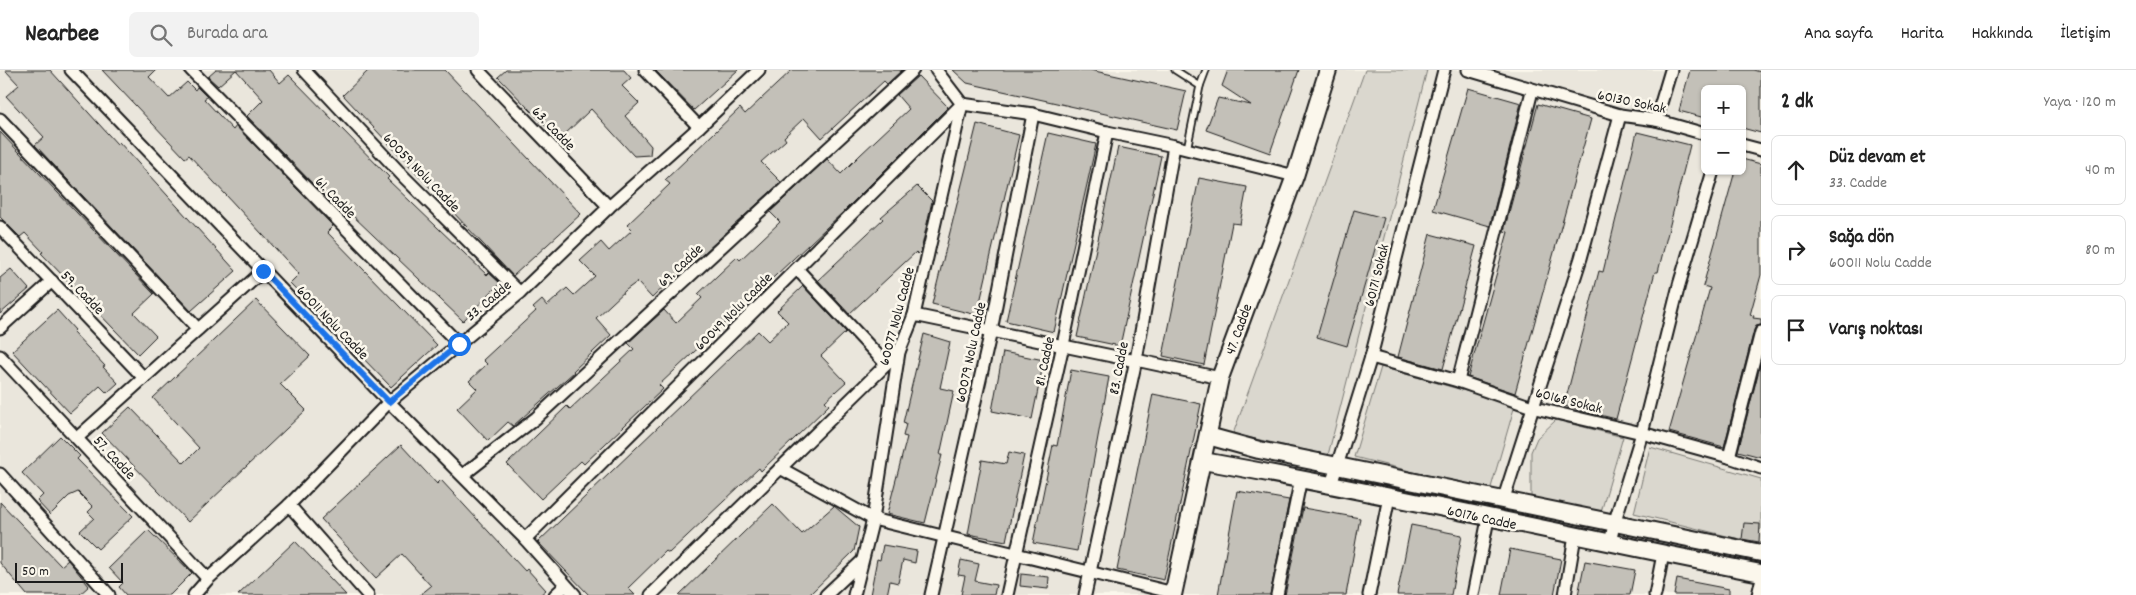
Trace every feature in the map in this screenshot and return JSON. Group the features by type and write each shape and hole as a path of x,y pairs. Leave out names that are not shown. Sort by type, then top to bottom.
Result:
{"street":[{"name":"60011 Nolu Cadde","path":"71,70 389,402 525,538 565,586 575,595"},
{"name":"61. Cadde","path":"191,70 459,344"},
{"name":"60059 Nolu Cadde","path":"304,70 404,177 520,293"},
{"name":"63. Cadde","path":"478,70 609,207"},
{"path":"645,70 699,127"},
{"name":"33. Cadde","path":"194,595 208,579 289,505 389,402 520,293 609,207 699,127 759,70"},
{"name":"69. Cadde","path":"463,475 536,418 913,70"},
{"path":"936,70 962,104 1032,114 1295,176"},
{"name":"47. Cadde","path":"1174,594 1220,378 1295,176 1328,70"},
{"name":"60171 Sokak","path":"1331,484 1371,357 1444,70"},
{"name":"60130 Sokak","path":"1468,70 1620,115 1656,120 1701,133"},
{"path":"1656,120 1671,70"},
{"path":"1458,381 1532,90"},
{"name":"60049 Nolu Cadde","path":"525,538 962,104"},
{"name":"60077 Nolu Cadde","path":"854,595 873,519 899,352 914,315 962,104"},
{"name":"60079 Nolu Cadde","path":"931,595 991,331 1032,114"},
{"path":"1503,501 1535,408 1581,258 1620,115"},
{"path":"0,119 198,329"},
{"name":"81. Cadde","path":"1007,595 1107,132"},
{"name":"83. Cadde","path":"1085,595 1136,361 1174,146"},
{"path":"1746,146 1761,150"},
{"path":"1610,544 1614,524 1642,433 1679,285 1712,175"},
{"name":"59. Cadde","path":"0,227 144,378"},
{"path":"797,269 886,364"},
{"path":"77,438 263,271"},
{"path":"0,328 52,281"},
{"path":"914,315 1220,378"},
{"path":"1729,457 1761,332"},
{"path":"650,595 899,352"},
{"name":"57. Cadde","path":"0,356 208,579"},
{"name":"60168 Sokak","path":"1371,357 1458,381 1535,408 1642,433 1729,457 1761,468"},
{"path":"1208,436 1259,450 1761,553"},
{"name":"60176 Cadde","path":"1203,460 1331,484 1488,519 1761,574"},
{"path":"780,468 873,519 1174,594"},
{"path":"0,474 109,595"},
{"path":"1277,595 1301,478"},
{"path":"1369,595 1389,497"},
{"path":"289,505 368,595"},
{"path":"1473,595 1488,519"},
{"path":"1565,595 1575,536"},
{"path":"1655,595 1663,554"},
{"path":"826,595 861,562"},
{"path":"1758,595 1761,582"},
{"path":"555,595 565,586"}],"lane":[{"path":"1175,70 1200,86"},
{"path":"1187,149 1200,86 1206,70"}],"shaded area":[{"path":"0,70 1761,70 1761,595 0,595"},
{"path":"1365,70 1427,70 1328,455 1233,434"},
{"path":"1381,367 1515,405 1490,491 1354,457"},
{"path":"1556,420 1623,437 1601,512 1531,499 1531,452 1537,438"},
{"path":"1650,447 1761,479 1761,529 1747,541 1634,513"}],"building":[{"path":"5,70 50,70 117,144 119,142 236,271 191,311 35,145 44,137 6,96 19,85"},
{"path":"102,70 156,70 149,77 169,98 187,82 195,90 197,87 207,97 204,99 233,130 236,126 333,226 327,232 437,345 391,387 290,283 299,274 189,155 185,158"},
{"path":"216,70 236,70 218,86 208,77"},
{"path":"236,70 269,70 280,83 289,75 389,177 387,179 487,275 489,273 500,283 463,321 351,214 346,218 247,116 263,100"},
{"path":"369,70 445,70 581,214 513,276 343,95"},
{"path":"506,70 624,70 631,78 622,86 639,103 625,116 651,146 650,155 634,156 591,109 559,140 498,77"},
{"path":"655,70 738,70 694,110"},
{"path":"792,70 902,70 887,84 884,81 822,138 804,118 784,137 786,140 761,162 781,182 677,278 675,276 652,298 637,282 626,290 596,318 611,335 574,372 513,426 508,422 488,441 457,408 477,389 469,381 487,364 483,360 536,311 533,308 542,300 547,306 567,288 574,295 595,276 580,261 601,242 609,251 632,230 627,225 670,184 665,180 740,108 745,114"},
{"path":"953,70 1090,70 1186,91 1177,130 967,83"},
{"path":"1228,70 1299,70 1270,153 1206,130 1218,98 1251,105 1222,86"},
{"path":"1690,70 1753,70 1761,72 1761,133 1746,129 1746,85 1701,85 1701,117 1679,111"},
{"path":"918,76 948,107 842,213 659,385 663,389 584,464 581,461 541,499 507,464 567,406 570,409 634,349 628,343 664,310 676,323 702,298 698,294 737,257 740,260 780,222 770,212 827,159 841,174 909,109 897,95"},
{"path":"1468,88 1521,103 1490,226 1433,210"},
{"path":"1538,104 1591,119 1515,393 1468,377 1508,232 1504,231"},
{"path":"977,124 1019,135 977,315 932,304"},
{"path":"0,132 154,294 134,313 156,336 138,354 41,253 43,252 25,233 20,237 0,217"},
{"path":"1637,132 1690,145 1658,272 1655,272 1616,419 1564,406 1599,271 1603,272"},
{"path":"1048,133 1096,144 1054,332 1006,321"},
{"path":"1118,147 1161,156 1120,346 1077,337"},
{"path":"1746,160 1761,164 1761,275 1750,315 1754,316 1753,318 1761,319 1761,325 1756,326 1754,330 1724,447 1669,432 1710,288 1703,286 1734,175 1746,175"},
{"path":"1199,178 1247,187 1240,224 1232,223 1204,365 1163,356"},
{"path":"917,186 932,201 921,251 918,254 916,252 849,314 818,280 883,219 881,217"},
{"path":"1354,210 1384,218 1347,346 1317,337"},
{"path":"1430,234 1476,246 1443,369 1398,357"},
{"path":"11,269 29,289 0,314 0,278"},
{"path":"803,286 846,332 821,356 846,382 825,401 829,405 761,471 759,468 669,553 666,551 628,588 635,595 589,595 538,542 758,331 768,341 788,322 777,311"},
{"path":"256,300 310,356 280,384 306,410 188,522 102,433 130,407 184,463 199,448 153,398"},
{"path":"57,310 75,330 73,332 118,383 107,393 100,386 70,413 12,351"},
{"path":"924,334 950,342 940,388 954,391 940,455 942,455 925,523 887,514 907,437 903,436 906,424 903,423"},
{"path":"1003,352 1044,360 1032,419 992,411"},
{"path":"1761,362 1761,457 1738,451"},
{"path":"1071,370 1109,377 1077,551 1033,543 1053,445 1057,446"},
{"path":"1153,394 1201,404 1164,580 1117,570"},
{"path":"60,436 80,456 77,459 133,516 98,549 80,531 94,518 88,512 93,507 78,492 69,496 50,515 37,501 43,495 22,473"},
{"path":"401,445 437,484 441,480 525,571 527,569 546,590 540,595 420,595 431,586 402,554 376,578 321,519"},
{"path":"1009,452 1024,455 1006,541 968,534 982,460 1006,464"},
{"path":"1237,491 1289,500 1270,595 1218,595"},
{"path":"0,502 61,566 68,560 89,586 79,595 27,595 0,563"},
{"path":"773,504 802,534 834,506 859,527 854,551 809,595 679,595"},
{"path":"1303,508 1360,518 1346,595 1285,595"},
{"path":"1744,523 1760,524 1759,542 1742,539"},
{"path":"1411,525 1462,535 1451,595 1397,595"},
{"path":"148,530 192,573 170,595 126,595 119,587 123,583 109,568"},
{"path":"295,541 346,595 238,595"},
{"path":"883,545 917,551 915,563 903,560 898,583 890,581 887,595 870,595 877,559 880,560"},
{"path":"1510,549 1561,559 1554,595 1501,595"},
{"path":"961,560 979,564 975,581 996,585 994,595 961,595 965,576 958,575"},
{"path":"1585,561 1635,570 1630,595 1578,595"},
{"path":"1021,574 1049,577 1048,589 1020,586"},
{"path":"1677,579 1729,589 1729,595 1674,595"}],"route":[{"path":"263,271 389,402 459,344"}]}
